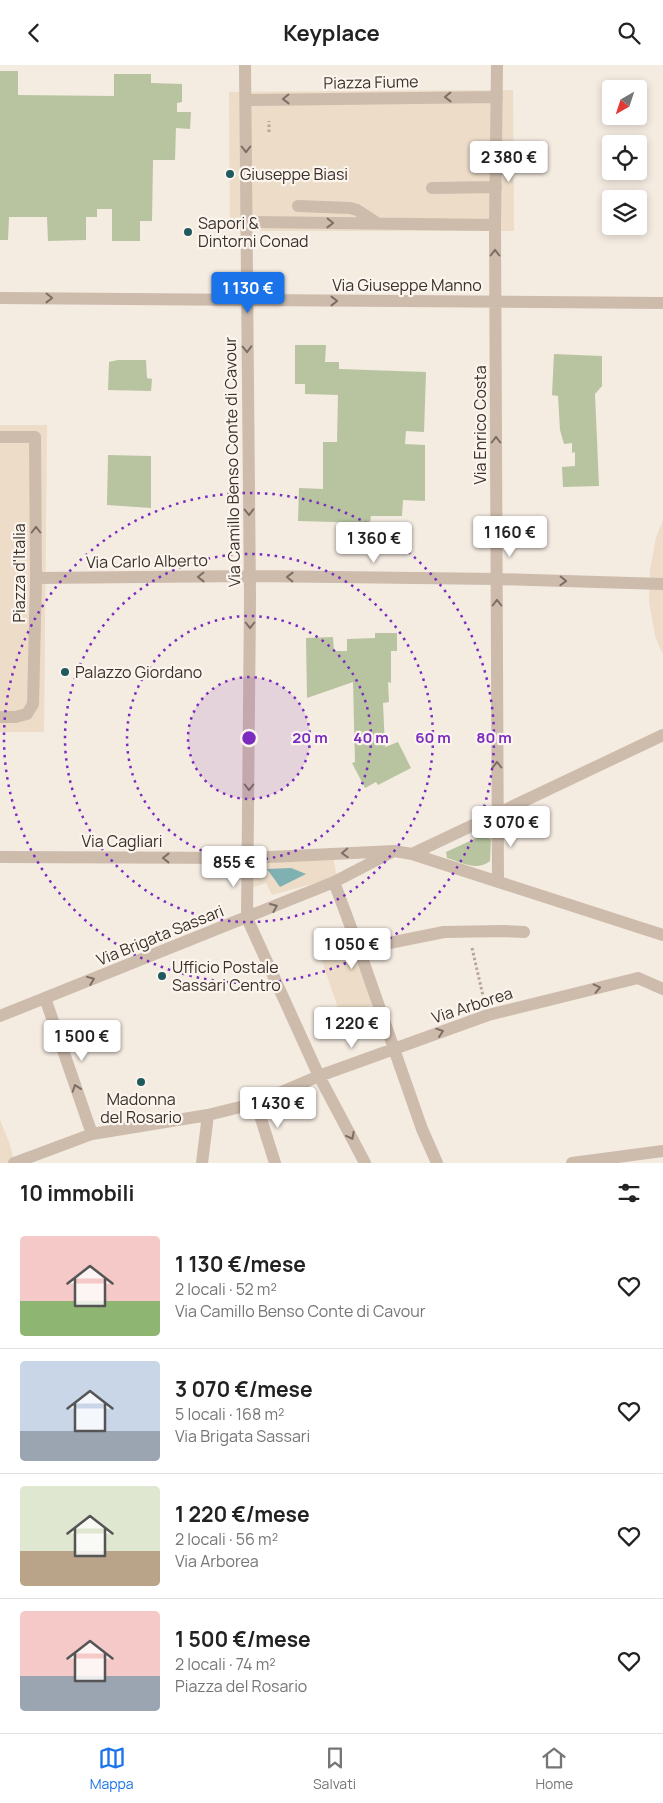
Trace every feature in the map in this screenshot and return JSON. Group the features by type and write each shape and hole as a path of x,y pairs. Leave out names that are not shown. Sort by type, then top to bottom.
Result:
{"street":[{"name":"Via Camillo Benso Conte di Cavour","path":"245,65 250,576 247,918"},
{"name":"Via Enrico Costa","path":"497,65 495,301 498,814"},
{"name":"Piazza Fiume","path":"246,99 497,97"},
{"path":"432,188 496,187"},
{"path":"298,206 350,208 357,210 376,223"},
{"path":"246,222 495,225"},
{"name":"Via Giuseppe Manno","path":"0,298 663,303"},
{"name":"Piazza d'Italia","path":"0,437 35,437 36,578 33,703 27,714 15,717 0,717"},
{"name":"Via Carlo Alberto","path":"36,578 250,576 497,579 663,584"},
{"path":"412,854 663,735"},
{"path":"498,814 498,882"},
{"path":"394,851 412,854 663,935"},
{"name":"Via Cagliari","path":"0,857 248,858 394,851"},
{"name":"Via Brigata Sassari","path":"0,1016 334,882 394,851"},
{"path":"334,882 360,949 422,1129 437,1163"},
{"path":"247,918 319,1076 365,1163"},
{"path":"360,949 444,933 524,932"},
{"name":"Via Arborea","path":"14,1163 92,1134 208,1115 256,1103 319,1076 488,1015 638,979 663,989"},
{"path":"45,998 92,1134"},
{"path":"256,1103 275,1163"},
{"path":"202,1163 208,1115"},
{"path":"572,1163 663,1151"}],"path":[{"path":"269,121 269,132"},
{"path":"469,932 488,1015"}],"green space":[{"path":"0,71 18,71 18,95 114,96 114,74 151,74 151,83 182,84 182,102 177,103 177,112 191,112 190,129 176,128 175,160 153,160 152,221 140,221 140,241 112,241 112,209 97,209 97,217 86,217 86,240 48,241 47,217 9,217 8,240 0,240"},
{"path":"295,345 326,345 325,362 339,362 339,369 426,372 424,432 406,431 405,444 425,445 425,501 403,500 402,516 371,516 370,523 298,521 299,488 323,489 323,442 337,442 338,395 305,394 305,384 295,384"},
{"path":"554,354 602,356 602,386 595,394 599,486 563,487 562,467 575,466 575,452 572,453 572,443 564,444 560,430 558,396 552,395"},
{"path":"118,360 146,360 147,378 152,379 151,391 108,390 109,362"},
{"path":"108,455 151,456 151,508 107,505"},
{"path":"375,633 397,633 397,651 391,651 391,683 388,682 389,702 383,703 385,747 398,742 411,768 378,785 376,782 365,788 352,763 355,762 353,682 307,698 306,638 333,637 334,651 347,651 347,639 375,638"},
{"path":"481,836 491,839 490,861 480,866 474,866 447,858 446,852"}],"shaded area":[{"path":"513,90 514,231 230,231 229,92"},
{"path":"0,425 47,425 44,732 0,732"},
{"path":"663,520 663,655 655,636 649,601 650,570 656,538"},
{"path":"333,858 337,877 272,895 266,883 251,888 251,881 261,874 261,862","holes":["268,869 305,874 280,887"]},
{"path":"352,944 373,1005 341,1017 319,952"},
{"path":"0,1120 9,1142 15,1163 0,1163"}],"water":[{"path":"291,868 306,874 280,887 267,869"}],"place":[{"name":"Giuseppe Biasi","path":"230,174"},
{"name":"Sapori & Dintorni Conad","path":"188,232"},
{"name":"Palazzo Giordano","path":"65,672"},
{"name":"Ufficio Postale Sassari Centro","path":"162,976"},
{"name":"Madonna del Rosario","path":"141,1082"}]}
